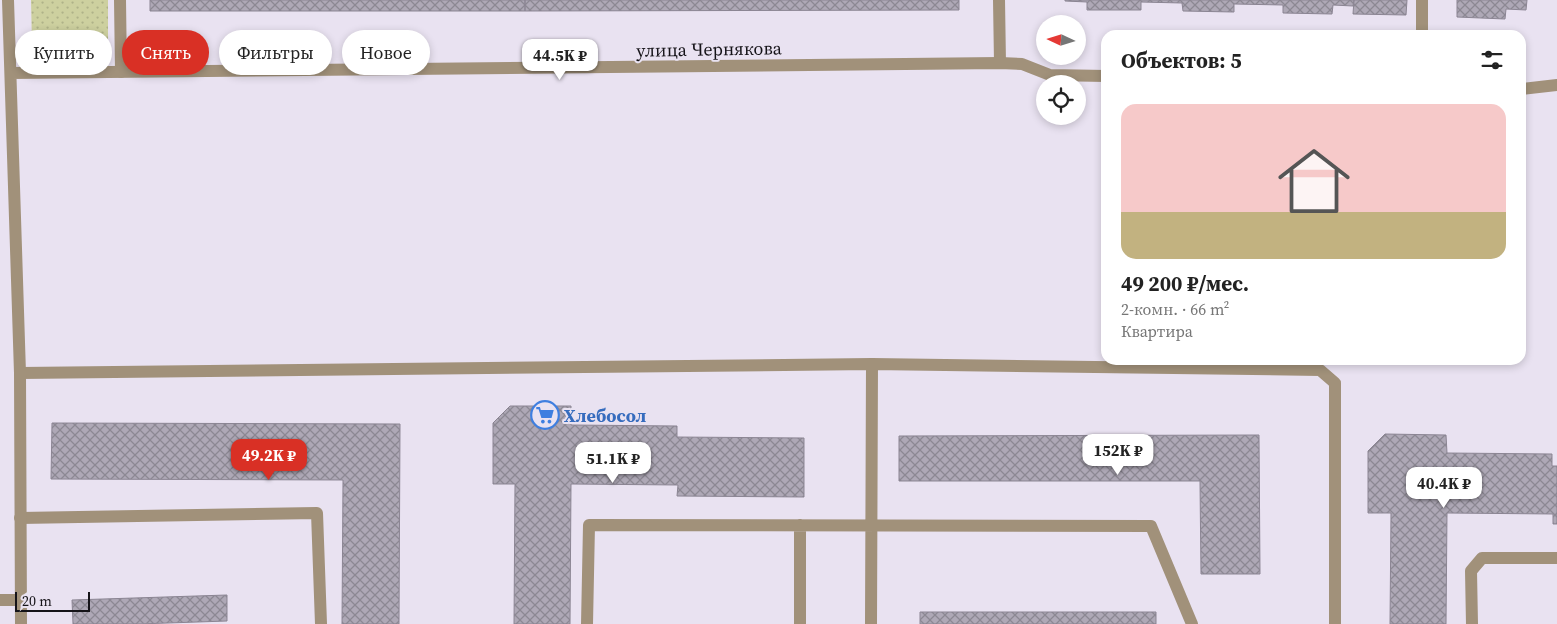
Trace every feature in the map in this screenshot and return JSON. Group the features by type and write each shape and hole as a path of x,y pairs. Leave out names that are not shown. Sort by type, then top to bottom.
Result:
{"street":[{"path":"8,0 20,373 21,624"},
{"path":"120,0 120,72"},
{"path":"999,0 1000,63"},
{"path":"1422,0 1422,30"},
{"name":"улица Чернякова","path":"11,73 1000,63 1022,64 1050,75 1101,76"},
{"path":"1526,88 1557,85"},
{"path":"20,373 872,364 1320,370 1335,383 1335,624"},
{"path":"872,364 872,624"},
{"path":"20,518 318,513 321,624"},
{"path":"587,624 589,525 872,525 1151,526 1192,624"},
{"path":"800,525 800,624"},
{"path":"1472,624 1471,571 1482,558 1557,558"},
{"path":"0,600 20,600"}],"green space":[{"path":"31,0 108,0 108,30 32,30"}],"building":[{"path":"150,0 525,0 525,11 150,11"},
{"path":"525,0 959,0 959,10 525,11"},
{"path":"1065,0 1354,0 1353,6 1333,5 1332,14 1283,13 1283,5 1234,4 1234,12 1183,11 1182,3 1141,2 1141,10 1087,10 1087,2"},
{"path":"1354,0 1407,0 1406,15 1353,14"},
{"path":"1457,0 1527,0 1526,10 1506,9 1505,19 1457,17"},
{"path":"510,406 571,406 571,425 677,426 677,437 804,438 804,497 677,496 678,485 571,484 570,624 514,624 515,484 493,484 493,423"},
{"path":"52,423 400,424 399,624 342,624 343,480 51,479"},
{"path":"1385,434 1446,435 1447,453 1552,454 1552,466 1557,466 1557,524 1553,524 1553,514 1447,513 1446,624 1390,624 1391,513 1368,513 1368,451"},
{"path":"1259,435 1260,574 1201,574 1200,481 899,481 899,436"},
{"path":"227,595 227,621 73,624 72,600"},
{"path":"920,612 1156,612 1156,624 920,624"}],"place":[{"name":"Хлебосол","path":"545,415"}]}
